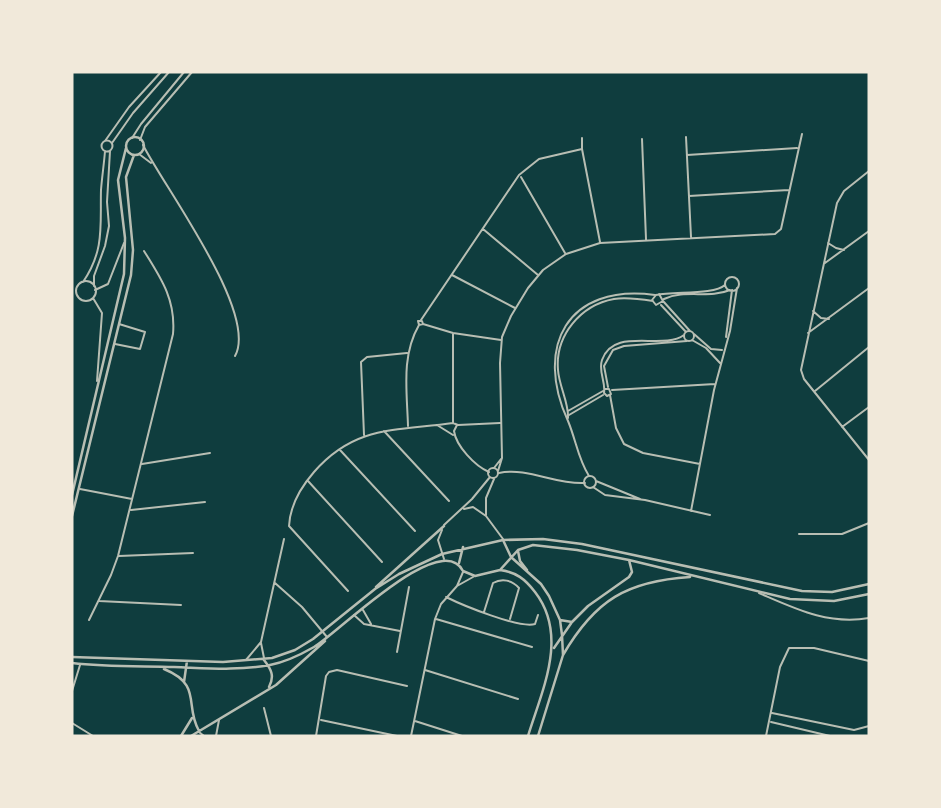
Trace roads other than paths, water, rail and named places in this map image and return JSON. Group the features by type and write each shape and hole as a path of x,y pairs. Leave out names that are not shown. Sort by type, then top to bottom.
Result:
{"street":[{"path":"93,298 84,301 76,293 92,265 102,230 105,151 102,145 129,107 161,72"},
{"path":"97,387 102,313 93,298 94,276 109,226 107,202 110,151 112,143 133,113 169,72"},
{"path":"72,495 124,274 125,238 118,180 126,148 128,141 184,72"},
{"path":"192,72 145,127 140,139 152,164 222,280 239,332 239,347 235,356"},
{"path":"486,516 485,498 502,458 502,341 516,308 538,275 566,254 600,243 775,234 781,229 802,134"},
{"path":"686,137 691,238"},
{"path":"132,138 140,139"},
{"path":"582,138 600,243"},
{"path":"642,139 646,239"},
{"path":"105,141 112,143"},
{"path":"72,516 131,275 133,250 126,177 143,145"},
{"path":"126,148 152,164"},
{"path":"687,155 799,148"},
{"path":"408,427 407,353 419,325 418,321 519,174 539,159 582,149"},
{"path":"105,151 110,151"},
{"path":"869,170 840,196 801,370 807,383 869,460"},
{"path":"519,174 566,254"},
{"path":"689,196 790,190"},
{"path":"482,229 538,275"},
{"path":"824,264 869,231"},
{"path":"95,288 108,284 125,238"},
{"path":"828,243 845,250"},
{"path":"89,620 118,556 171,344 174,317 169,293 144,251"},
{"path":"124,274 131,275"},
{"path":"452,275 516,308"},
{"path":"726,285 727,279 733,277 739,281 730,331 726,338"},
{"path":"83,282 89,282 95,288"},
{"path":"726,285 731,290"},
{"path":"645,500 596,481 589,476 580,461 556,384 554,363 558,339 566,325 581,309 603,298 627,293 659,295 671,291 713,291 726,285"},
{"path":"72,286 78,286"},
{"path":"660,304 676,295 723,293 737,288"},
{"path":"808,333 869,288"},
{"path":"691,510 726,338 731,290"},
{"path":"653,301 655,295"},
{"path":"659,295 711,349 723,349"},
{"path":"568,411 559,379 558,360 564,339 574,321 590,308 613,299 653,301 660,304 685,334 687,341"},
{"path":"813,311 819,317 830,319"},
{"path":"421,320 423,324"},
{"path":"114,343 141,348 144,331 119,324"},
{"path":"419,325 502,341"},
{"path":"691,331 674,340 620,343 609,348 601,363 606,390 610,395 617,428 624,444 643,453 701,464"},
{"path":"453,333 453,423"},
{"path":"692,340 694,334"},
{"path":"606,390 604,366 613,350 624,345 692,340 706,348 720,363"},
{"path":"814,392 869,347"},
{"path":"364,436 361,362 367,357 407,353"},
{"path":"566,415 568,411 606,390 716,384"},
{"path":"566,415 606,390"},
{"path":"842,428 869,407"},
{"path":"348,591 290,528 291,511 307,480 339,449 383,430 453,423 500,423"},
{"path":"436,425 454,436 490,477"},
{"path":"454,436 457,425"},
{"path":"383,430 449,502"},
{"path":"339,449 415,531"},
{"path":"141,464 210,453"},
{"path":"488,472 502,458"},
{"path":"493,468 498,472 514,472 573,484 584,483"},
{"path":"584,483 589,476"},
{"path":"490,477 494,478"},
{"path":"72,657 245,661 264,660 295,650 323,632 375,589 460,511 490,477"},
{"path":"307,480 382,562"},
{"path":"593,487 596,481"},
{"path":"584,483 605,495 645,500 710,515"},
{"path":"80,489 133,499"},
{"path":"130,510 205,502"},
{"path":"460,511 473,507 486,516 503,540 510,557 541,584 559,620 563,655"},
{"path":"799,534 842,534 869,523"},
{"path":"444,526 438,540 444,559"},
{"path":"267,690 272,678 269,666 264,660 261,642 284,539"},
{"path":"375,589 398,574 463,547 503,540 543,539 582,544 802,591 831,592 869,584"},
{"path":"500,570 510,557 526,545 545,545 629,560 790,599 834,601 869,594"},
{"path":"463,547 459,563 463,571 475,576"},
{"path":"519,550 519,559 529,572"},
{"path":"118,556 193,553"},
{"path":"191,736 288,675 362,608 403,578 444,559 459,563"},
{"path":"528,736 552,651 572,622 603,595 629,578 632,572 629,560"},
{"path":"411,736 435,619 446,597 457,586 475,576 500,570 521,577 540,598 550,621 552,651"},
{"path":"457,586 463,571"},
{"path":"538,736 563,655 588,617 622,592 661,579 695,577"},
{"path":"484,613 493,583 503,579 519,588 510,620"},
{"path":"275,582 302,607 327,638"},
{"path":"397,652 409,587"},
{"path":"752,590 819,618 869,618"},
{"path":"446,597 484,613 532,626 537,622 538,615"},
{"path":"98,601 181,605"},
{"path":"362,608 371,625"},
{"path":"354,615 364,624 401,631"},
{"path":"435,619 531,647"},
{"path":"559,620 572,622"},
{"path":"72,663 240,669 269,666 299,655 327,638"},
{"path":"245,661 261,642"},
{"path":"766,736 780,667 789,648 814,648 869,661"},
{"path":"184,682 187,661"},
{"path":"72,691 80,664"},
{"path":"160,667 184,682 192,697 192,718 204,736"},
{"path":"316,736 326,676 329,672 337,670 407,686"},
{"path":"424,670 518,699"},
{"path":"72,675 76,676"},
{"path":"264,708 271,736"},
{"path":"771,712 854,730 869,726"},
{"path":"181,736 192,718"},
{"path":"216,736 219,719"},
{"path":"320,720 397,736"},
{"path":"414,721 462,736"},
{"path":"770,722 830,736"},
{"path":"72,723 93,736"}]}
